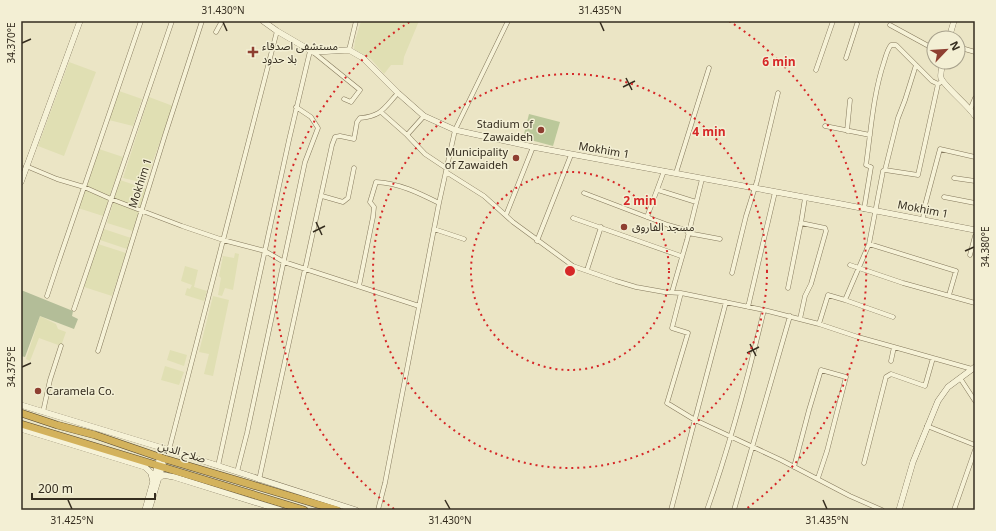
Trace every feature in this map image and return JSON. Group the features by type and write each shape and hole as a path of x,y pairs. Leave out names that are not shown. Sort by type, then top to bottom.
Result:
{"highway":[{"name":"صلاح الدين","path":"21,413 57,426 95,435 162,458 336,510"},
{"name":"صلاح الدين","path":"21,424 56,437 160,466 304,510"},
{"path":"288,489 293,498"}],"street":[{"path":"21,182 24,168 80,21"},
{"path":"47,296 141,21"},
{"path":"74,309 172,21"},
{"name":"Mokhim 1","path":"98,351 202,21"},
{"path":"216,32 222,21"},
{"path":"263,21 277,32 312,52 360,90 351,102 344,99"},
{"path":"312,52 349,50 356,21"},
{"path":"378,510 385,483 439,203 455,130 508,21"},
{"path":"816,70 833,21"},
{"path":"846,58 858,24"},
{"path":"890,25 926,45"},
{"path":"169,450 277,32"},
{"path":"864,209 871,167 866,165 879,78 888,49 891,45 896,45 932,81 940,82 975,116"},
{"name":"Mokhim 1","path":"349,50 362,58 424,116 455,130 571,155 676,173 975,230"},
{"path":"218,466 296,107 312,52"},
{"path":"845,300 869,244 883,171 885,170 898,118 906,100 916,65"},
{"path":"676,173 709,68"},
{"path":"885,170 918,175 940,82 941,70"},
{"path":"259,480 332,145 335,137 340,136 354,139 357,122 360,118 372,117 381,112 398,93"},
{"path":"732,273 757,181 778,93"},
{"path":"970,110 975,98"},
{"path":"847,131 850,100"},
{"path":"237,472 248,433 305,162 318,128 311,117 296,107"},
{"path":"381,112 407,135 425,154 484,196 506,215 573,266 636,287 664,292 681,293 790,316 894,347 973,368"},
{"path":"407,135 424,116"},
{"path":"825,126 870,135"},
{"path":"506,215 533,147"},
{"path":"923,220 924,209 940,149 975,157"},
{"path":"538,240 571,155"},
{"path":"24,168 84,187 142,211 223,240 265,251 284,262 419,306"},
{"path":"322,196 343,202 348,198 354,168"},
{"path":"647,217 664,171"},
{"path":"954,178 975,181"},
{"path":"672,292 702,179"},
{"path":"359,286 373,217 374,207 370,202 376,182 386,182 412,190 439,203"},
{"path":"658,190 696,202"},
{"path":"748,307 775,192"},
{"path":"584,193 668,225 689,232 720,239"},
{"path":"944,197 975,204"},
{"path":"788,288 805,198"},
{"path":"573,218 681,256"},
{"path":"800,319 805,296 811,284 826,231 825,228 820,226 801,223"},
{"path":"587,270 601,228"},
{"path":"434,229 464,239"},
{"path":"970,255 975,236"},
{"path":"869,244 956,271 949,295"},
{"path":"850,265 903,283 975,303"},
{"path":"681,293 672,328 688,332 667,403 695,420 818,478 850,496 882,510"},
{"path":"819,324 828,295 893,317"},
{"path":"671,510 726,302"},
{"path":"707,510 720,474 764,310"},
{"path":"734,510 790,316"},
{"path":"43,412 50,380 61,346"},
{"path":"891,361 894,347"},
{"path":"864,463 886,377 891,374 925,386 933,358"},
{"path":"899,510 913,462 938,401 948,387 973,368"},
{"path":"794,467 821,370 846,377 818,478"},
{"path":"960,378 975,401"},
{"path":"21,405 169,450 356,510"},
{"path":"927,426 975,445"},
{"path":"21,429 56,437 145,467 152,473 156,480"},
{"path":"954,510 975,450"},
{"path":"149,510 162,458"},
{"path":"145,510 156,480 163,475 174,477 280,510"}],"green space":[{"path":"361,21 419,21 404,57 403,65 391,65 384,74 371,59 354,49"},
{"path":"69,62 96,72 64,156 38,146"},
{"path":"119,91 142,99 133,126 109,120"},
{"path":"149,97 173,106 145,183 123,178"},
{"name":"Stadium of Zawaideh","path":"529,114 560,122 553,146 523,138"},
{"path":"99,149 123,157 103,216 78,208"},
{"path":"120,180 147,189 133,231 107,223"},
{"path":"104,229 131,238 127,249 100,240"},
{"path":"98,244 126,253 112,296 84,287"},
{"path":"235,253 239,254 233,290 225,288 222,296 218,295 221,278 219,276 223,256 234,258"},
{"path":"185,266 198,270 194,287 207,291 204,301 185,295 187,288 190,289 192,285 181,281"},
{"path":"21,290 73,311 72,316 78,319 74,329 40,316 25,357 21,356"},
{"path":"213,296 229,300 213,376 204,374 209,354 199,352"},
{"path":"40,316 56,324 58,329 66,332 61,346 39,338 30,361 26,359"},
{"path":"170,350 187,355 184,366 167,360"},
{"path":"165,366 184,372 179,385 161,380"}],"place":[{"name":"مستشفى اصدقاء بلا حدود","path":"253,52"},
{"name":"Stadium of Zawaideh","path":"541,130"},
{"name":"Municipality of Zawaideh","path":"516,158"},
{"name":"مسجد الفاروق","path":"624,227"},
{"name":"Caramela Co.","path":"38,391"}]}
